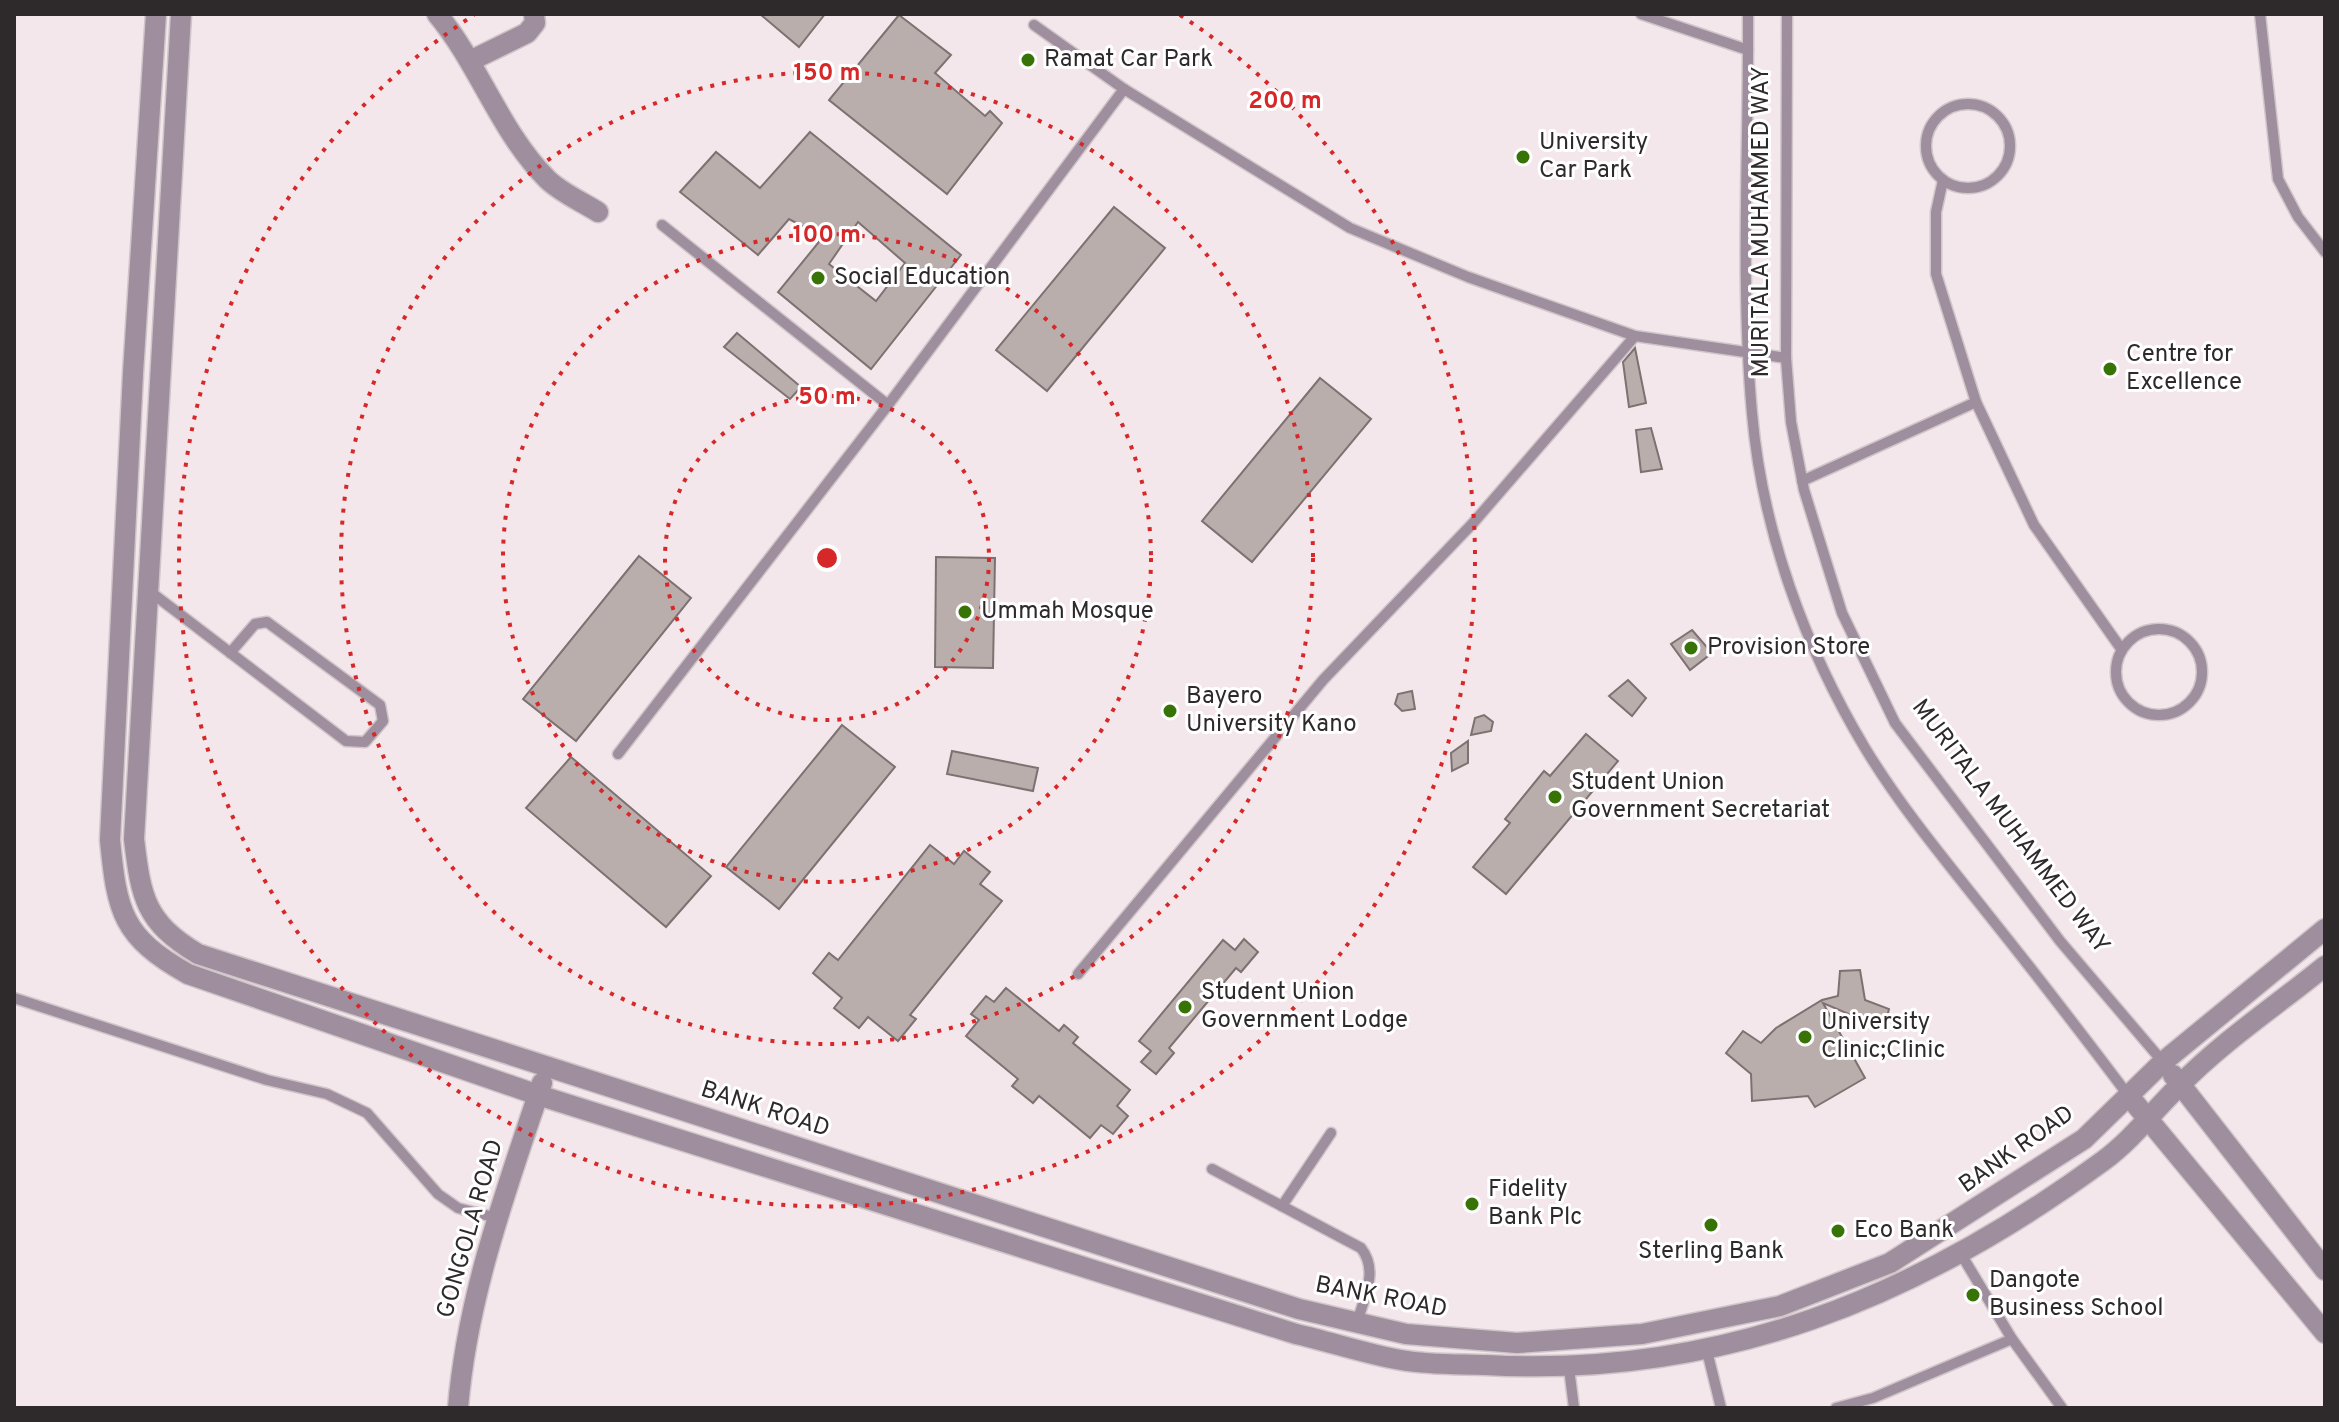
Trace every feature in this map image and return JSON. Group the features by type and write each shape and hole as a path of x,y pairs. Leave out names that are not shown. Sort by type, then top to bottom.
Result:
{"street":[{"path":"437,14 470,61 517,141 548,180 598,212"},
{"path":"470,61 527,33 535,23 534,14"},
{"path":"181,21 156,21 133,373 110,840 114,884 124,918 151,953 188,974 538,1095 1296,1334 1403,1361 1569,1368 1707,1351 1790,1328 1904,1283 1961,1254 2104,1160 2150,1120 2180,1084 2325,966"},
{"name":"BANK ROAD","path":"181,21 134,839 147,911 170,937 198,954 1299,1309 1406,1334 1517,1343 1580,1341 1642,1334 1780,1306 1902,1256 2084,1139 2163,1062 2325,929"},
{"name":"MURITALA MUHAMMED WAY","path":"2163,1062 2325,1270"},
{"name":"GONGOLA ROAD","path":"458,1408 462,1360 497,1218 547,1067"},
{"path":"2128,1095 2325,1333"}],"lane":[{"path":"1641,14 1748,50"},
{"path":"1748,14 1752,414 1768,507 1789,584 1825,675 1866,750 1935,848 2128,1095"},
{"name":"MURITALA MUHAMMED WAY","path":"1787,14 1786,358 1791,422 1802,481 1842,613 1895,723 2060,941 2163,1062"},
{"path":"2260,14 2278,179 2298,217 2325,252"},
{"path":"1034,25 1124,89 1350,228 1468,277 1635,336 1786,358"},
{"path":"618,754 888,405 1124,89"},
{"path":"1968,104 1993,113 2008,134 2008,160 2002,171 1980,186 1954,186 1943,180 1933,171 1925,146 1934,121 1955,106 1968,104"},
{"path":"1943,180 1936,212 1936,274 1976,402 2034,525 2122,650 2116,676 2127,701 2150,714 2177,711 2197,693 2203,667 2199,654 2181,635 2155,629 2131,640 2122,650"},
{"path":"662,225 888,405"},
{"path":"1078,974 1323,680 1474,522 1635,336"},
{"path":"1802,481 1976,402"},
{"path":"147,589 230,653 346,741 365,742 383,721 380,705 267,622 255,624 230,653"},
{"path":"14,998 267,1080 327,1094 367,1113 438,1194 458,1208 497,1218"},
{"path":"1282,1206 1331,1133"},
{"path":"1212,1169 1361,1248 1372,1262 1357,1323"},
{"path":"1961,1254 2012,1339 2062,1408"},
{"path":"1836,1408 1873,1398 2012,1339"},
{"path":"1707,1351 1721,1408"},
{"path":"1569,1368 1574,1408"}],"building":[{"path":"760,14 825,14 799,47"},
{"path":"899,15 951,55 935,73 985,116 990,111 1002,123 947,194 829,100"},
{"path":"810,132 961,255 871,369 778,292 823,237 789,219 758,255 680,192 716,152 760,188","holes":["858,222 905,263 876,301 829,264"]},
{"path":"1114,207 1165,248 1047,391 996,350"},
{"path":"737,333 801,387 790,399 724,347"},
{"path":"1635,348 1646,403 1629,407 1623,362"},
{"path":"1320,378 1371,419 1252,562 1202,521"},
{"path":"1651,428 1662,469 1641,472 1636,430"},
{"path":"639,556 691,598 576,741 523,699"},
{"name":"Ummah Mosque","path":"936,557 995,558 993,668 935,667"},
{"name":"Provision Store","path":"1692,630 1712,653 1690,670 1671,644"},
{"path":"1628,680 1646,698 1632,716 1609,696"},
{"path":"1412,691 1415,709 1402,711 1395,704 1398,694"},
{"path":"1484,715 1493,722 1491,731 1471,735 1475,718"},
{"path":"842,725 895,767 779,909 726,867"},
{"name":"Student Union Government Secretariat","path":"1586,734 1618,761 1506,894 1473,867 1510,823 1505,819 1544,771 1550,776"},
{"path":"1468,741 1468,763 1452,771 1451,753"},
{"path":"952,751 1038,768 1033,791 947,774"},
{"path":"571,757 711,876 666,927 526,808"},
{"path":"930,845 954,864 964,851 990,872 980,884 1002,901 910,1015 916,1019 898,1041 868,1017 859,1028 834,1008 842,998 813,973 829,953 838,960"},
{"name":"Student Union Government Lodge","path":"1244,939 1258,952 1241,972 1236,968 1169,1048 1174,1053 1156,1074 1141,1062 1151,1051 1139,1041 1223,940 1235,950"},
{"name":"University Clinic;Clinic","path":"1860,970 1865,1000 1889,1009 1884,1029 1823,1003 1865,1078 1815,1107 1808,1096 1752,1101 1751,1074 1726,1053 1743,1031 1761,1043 1776,1028 1822,1000 1838,996 1840,971"},
{"path":"1006,988 1059,1031 1064,1025 1078,1037 1073,1043 1130,1090 1117,1106 1128,1116 1113,1134 1101,1125 1090,1138 1039,1096 1033,1103 1012,1086 1018,1079 966,1036 979,1020 971,1014 986,996 994,1002"}],"place":[{"name":"Ramat Car Park","path":"1028,60"},
{"name":"University Car Park","path":"1523,157"},
{"name":"Social Education","path":"818,278"},
{"name":"Centre for Excellence","path":"2110,369"},
{"name":"Ummah Mosque","path":"965,612"},
{"name":"Provision Store","path":"1691,648"},
{"name":"Bayero University Kano","path":"1170,711"},
{"name":"Student Union Government Secretariat","path":"1555,797"},
{"name":"Student Union Government Lodge","path":"1185,1007"},
{"name":"University Clinic;Clinic","path":"1805,1037"},
{"name":"Fidelity Bank Plc","path":"1472,1204"},
{"name":"Sterling Bank","path":"1711,1225"},
{"name":"Eco Bank","path":"1838,1231"},
{"name":"Dangote Business School","path":"1973,1295"}]}
